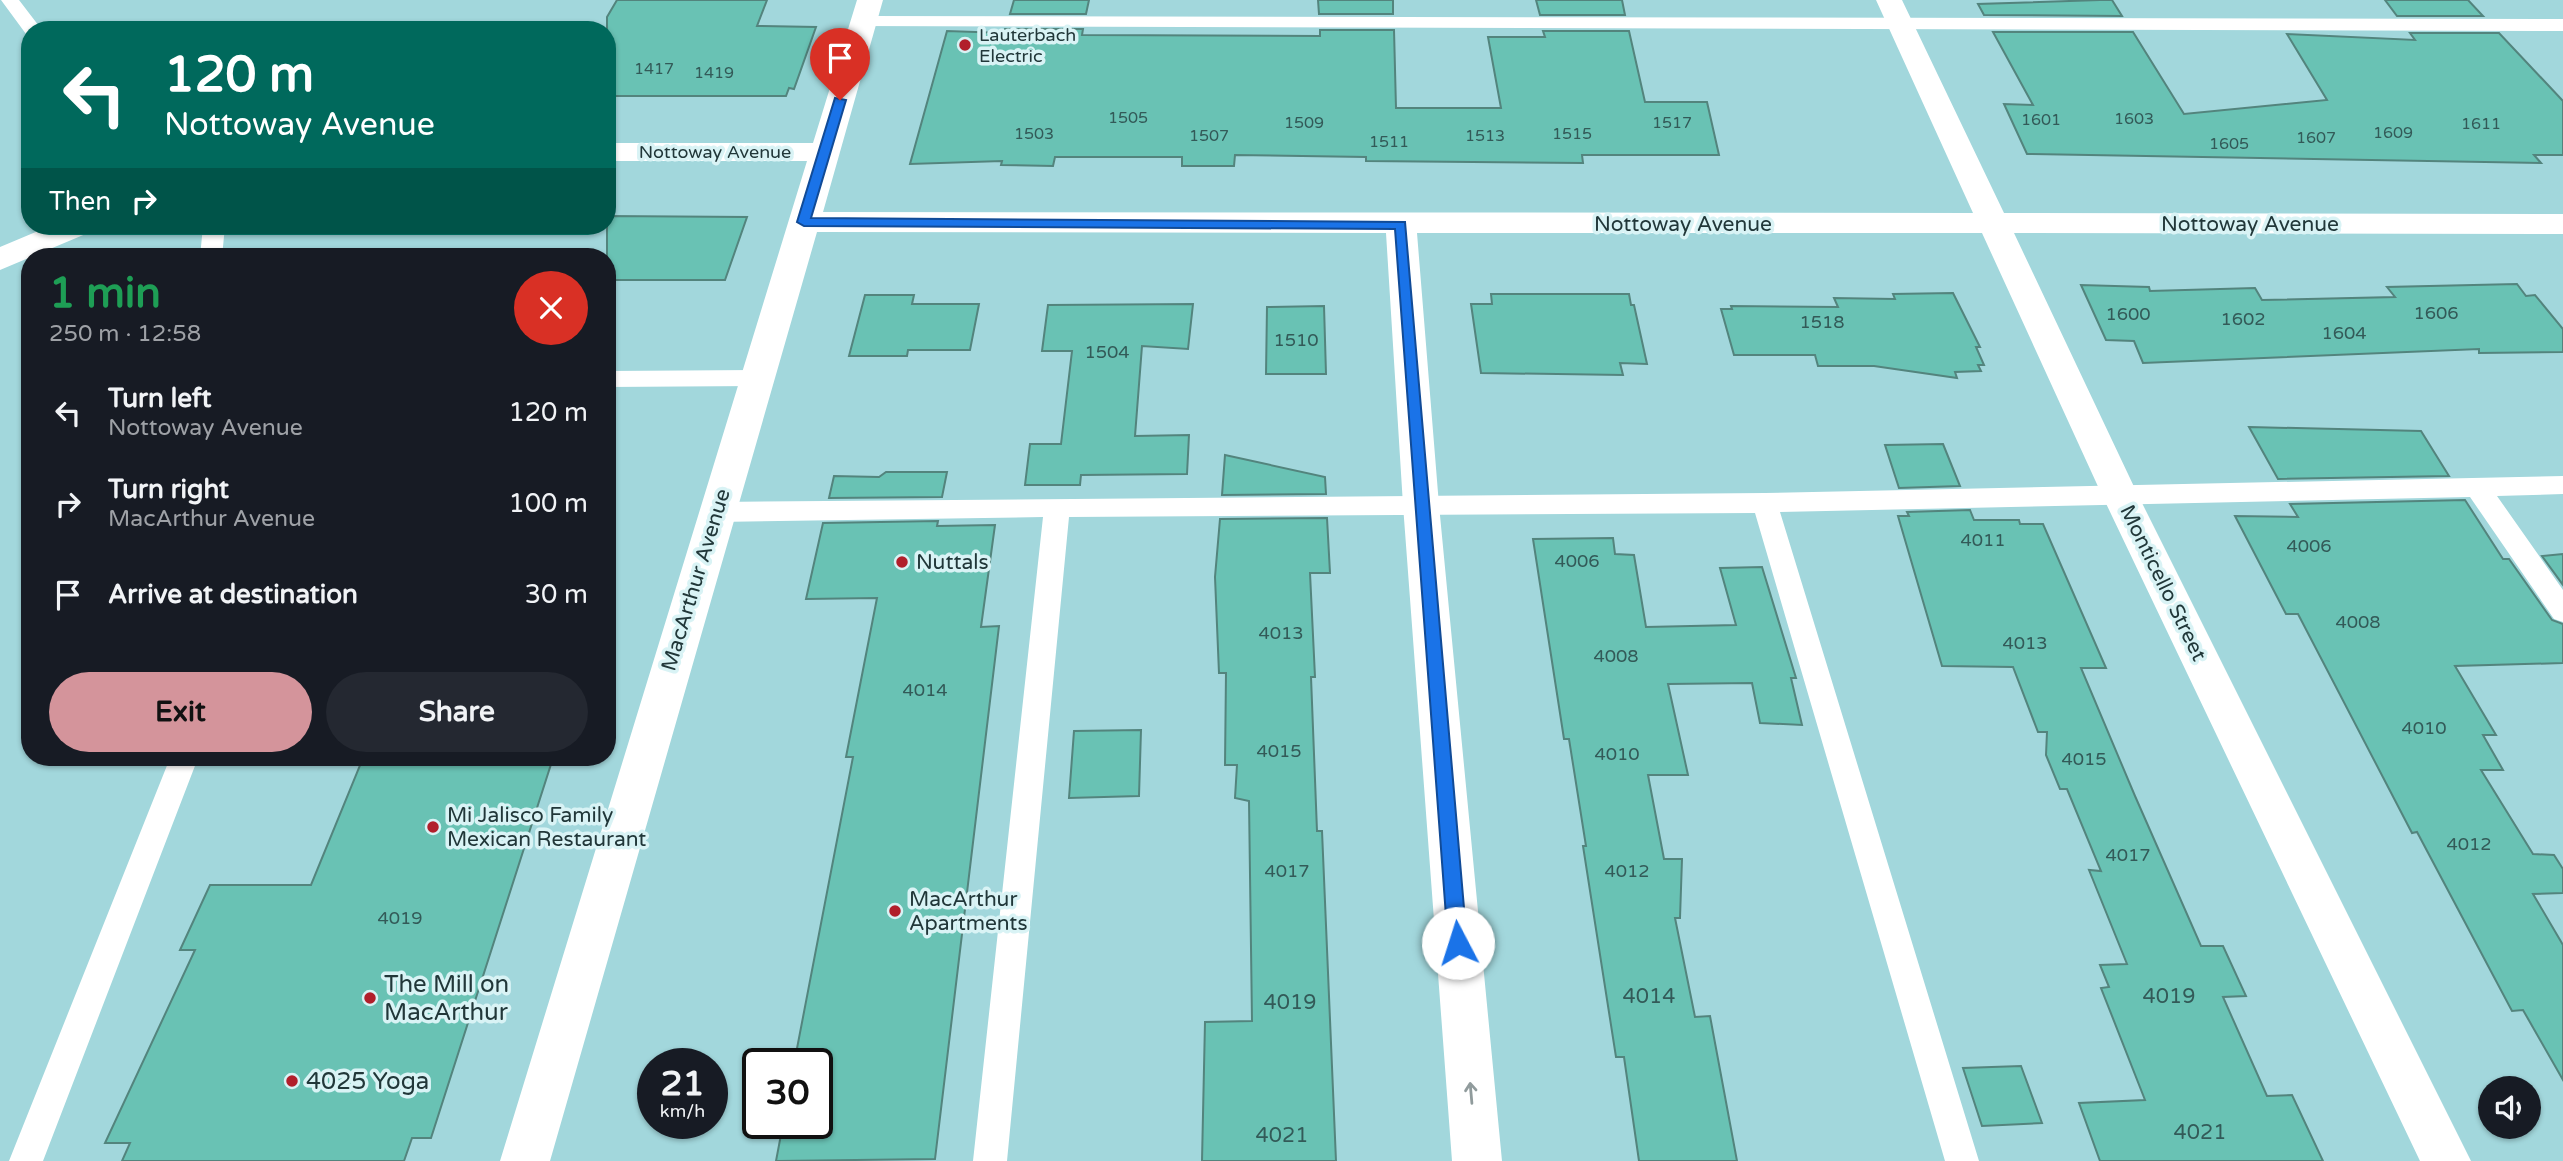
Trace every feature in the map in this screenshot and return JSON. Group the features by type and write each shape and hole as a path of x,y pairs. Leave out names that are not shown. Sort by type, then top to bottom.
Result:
{"street":[{"name":"MacArthur Avenue","path":"525,1161 867,11"},
{"name":"Monticello Street","path":"1895,12 2119,493 2446,1161"},
{"name":"Nottoway Avenue","path":"616,152 824,152"},
{"name":"Nottoway Avenue","path":"804,222 1401,225 2563,224"},
{"path":"1401,225 1421,506 1476,1161"},
{"path":"24,248 55,235"},
{"path":"0,258 21,249"}],"lane":[{"path":"10,0 26,21"},
{"path":"867,11 1895,12 2563,24"},
{"path":"616,379 756,378"},
{"path":"717,512 1056,506 1765,503 2563,485"},
{"path":"2477,487 2563,611"},
{"path":"1765,503 1962,1161"},
{"path":"990,1161 1056,506"},
{"path":"26,1161 181,766"}],"building":[{"path":"617,0 767,0 757,26 816,27 794,89 789,88 786,96 616,96 616,21 607,21"},
{"path":"1014,0 1089,0 1086,14 1010,14"},
{"path":"1318,0 1393,0 1393,14 1319,14"},
{"path":"1536,0 1622,0 1625,15 1540,15"},
{"path":"2112,0 2122,16 1984,15 1978,4"},
{"path":"2385,0 2468,0 2483,16 2397,16"},
{"path":"1005,29 1083,29 1082,35 1320,36 1320,30 1394,30 1396,108 1501,108 1488,37 1545,37 1543,31 1629,31 1645,102 1707,102 1719,155 1582,155 1583,163 1366,161 1366,157 1235,155 1234,166 1182,166 1182,157 1055,157 1053,166 1001,165 1002,161 910,164 947,31 1004,33"},
{"path":"1993,32 2133,32 2184,114 2327,100 2287,34 2415,40 2410,33 2499,33 2563,101 2563,155 2534,155 2541,163 2027,154 2004,104 2033,105"},
{"path":"616,216 747,217 725,280 616,280 616,248 607,248 607,235 616,235"},
{"path":"2517,284 2526,296 2535,295 2563,329 2563,352 2479,353 2479,349 2143,363 2134,341 2106,340 2081,285 2149,287 2150,291 2255,288 2262,300 2395,297 2387,287"},
{"path":"1953,293 1980,347 1976,347 1984,365 1978,365 1981,371 1955,372 1957,378 1874,366 1818,366 1815,355 1734,355 1721,309 1732,309 1731,306 1838,307 1834,298 1895,299 1893,294"},
{"path":"1491,294 1629,294 1631,305 1634,305 1647,364 1620,363 1623,375 1481,373 1471,304 1492,304"},
{"path":"865,295 914,295 912,304 979,304 970,350 908,350 907,356 849,356"},
{"path":"1193,304 1188,349 1142,346 1135,436 1189,435 1187,474 1081,475 1080,485 1025,485 1030,444 1061,444 1072,351 1042,351 1048,305"},
{"path":"1324,306 1326,374 1266,374 1267,307"},
{"path":"2249,427 2421,431 2449,476 2278,479"},
{"path":"1943,444 1960,486 1899,488 1885,445"},
{"path":"1225,455 1325,477 1326,494 1222,495"},
{"path":"886,472 947,472 942,497 829,498 834,476 879,477"},
{"path":"2465,500 2503,559 2509,559 2552,620 2563,624 2563,663 2455,666 2496,735 2483,735 2503,770 2481,770 2533,854 2554,855 2563,869 2563,893 2533,894 2563,945 2563,1080 2523,1010 2512,1011 2417,832 2412,833 2298,614 2286,614 2235,516 2298,517 2290,504"},
{"path":"1970,510 1974,520 2019,520 2020,524 2043,524 2106,668 2081,668 2135,796 2201,946 2223,946 2246,996 2223,997 2267,1096 2292,1095 2323,1161 2100,1161 2079,1103 2145,1100 2101,988 2109,987 2100,965 2127,964 2089,870 2101,871 2067,789 2060,789 2046,755 2047,732 2038,732 2013,667 1942,666 1898,516 1909,516 1907,512"},
{"path":"1327,518 1330,573 1310,573 1315,677 1311,677 1317,831 1322,831 1336,1161 1202,1161 1205,1022 1252,1021 1249,801 1235,798 1237,765 1225,765 1226,673 1219,673 1215,577 1220,519"},
{"name":"MacArthur Apartments","path":"938,521 937,526 995,525 981,627 999,626 935,1159 776,1161 780,1139 833,1139 833,1048 797,1048 853,757 846,757 877,598 806,599 823,523"},
{"path":"1613,538 1615,554 1634,555 1646,627 1736,625 1720,568 1762,567 1796,678 1791,678 1802,725 1760,723 1752,683 1668,684 1688,775 1648,775 1664,859 1682,859 1680,918 1675,918 1695,1017 1710,1016 1737,1161 1639,1161 1624,1057 1616,1057 1569,739 1564,739 1533,539"},
{"path":"2563,554 2563,585 2542,556"},
{"path":"1141,730 1139,796 1069,798 1074,731"},
{"path":"360,766 550,766 431,1138 412,1138 404,1161 122,1161 130,1143 105,1143 195,950 180,950 210,885 311,885"},
{"path":"2021,1066 2042,1123 1982,1126 1963,1068"}],"place":[{"name":"Lauterbach Electric","path":"965,45"},
{"name":"Nuttals","path":"902,562"},
{"name":"Mi Jalisco Family Mexican Restaurant","path":"433,827"},
{"name":"MacArthur Apartments","path":"895,911"},
{"name":"The Mill on MacArthur","path":"370,998"},
{"name":"4025 Yoga","path":"292,1081"}],"route":[{"path":"840,100 804,222 1401,225 1421,506 1458,943"}]}
